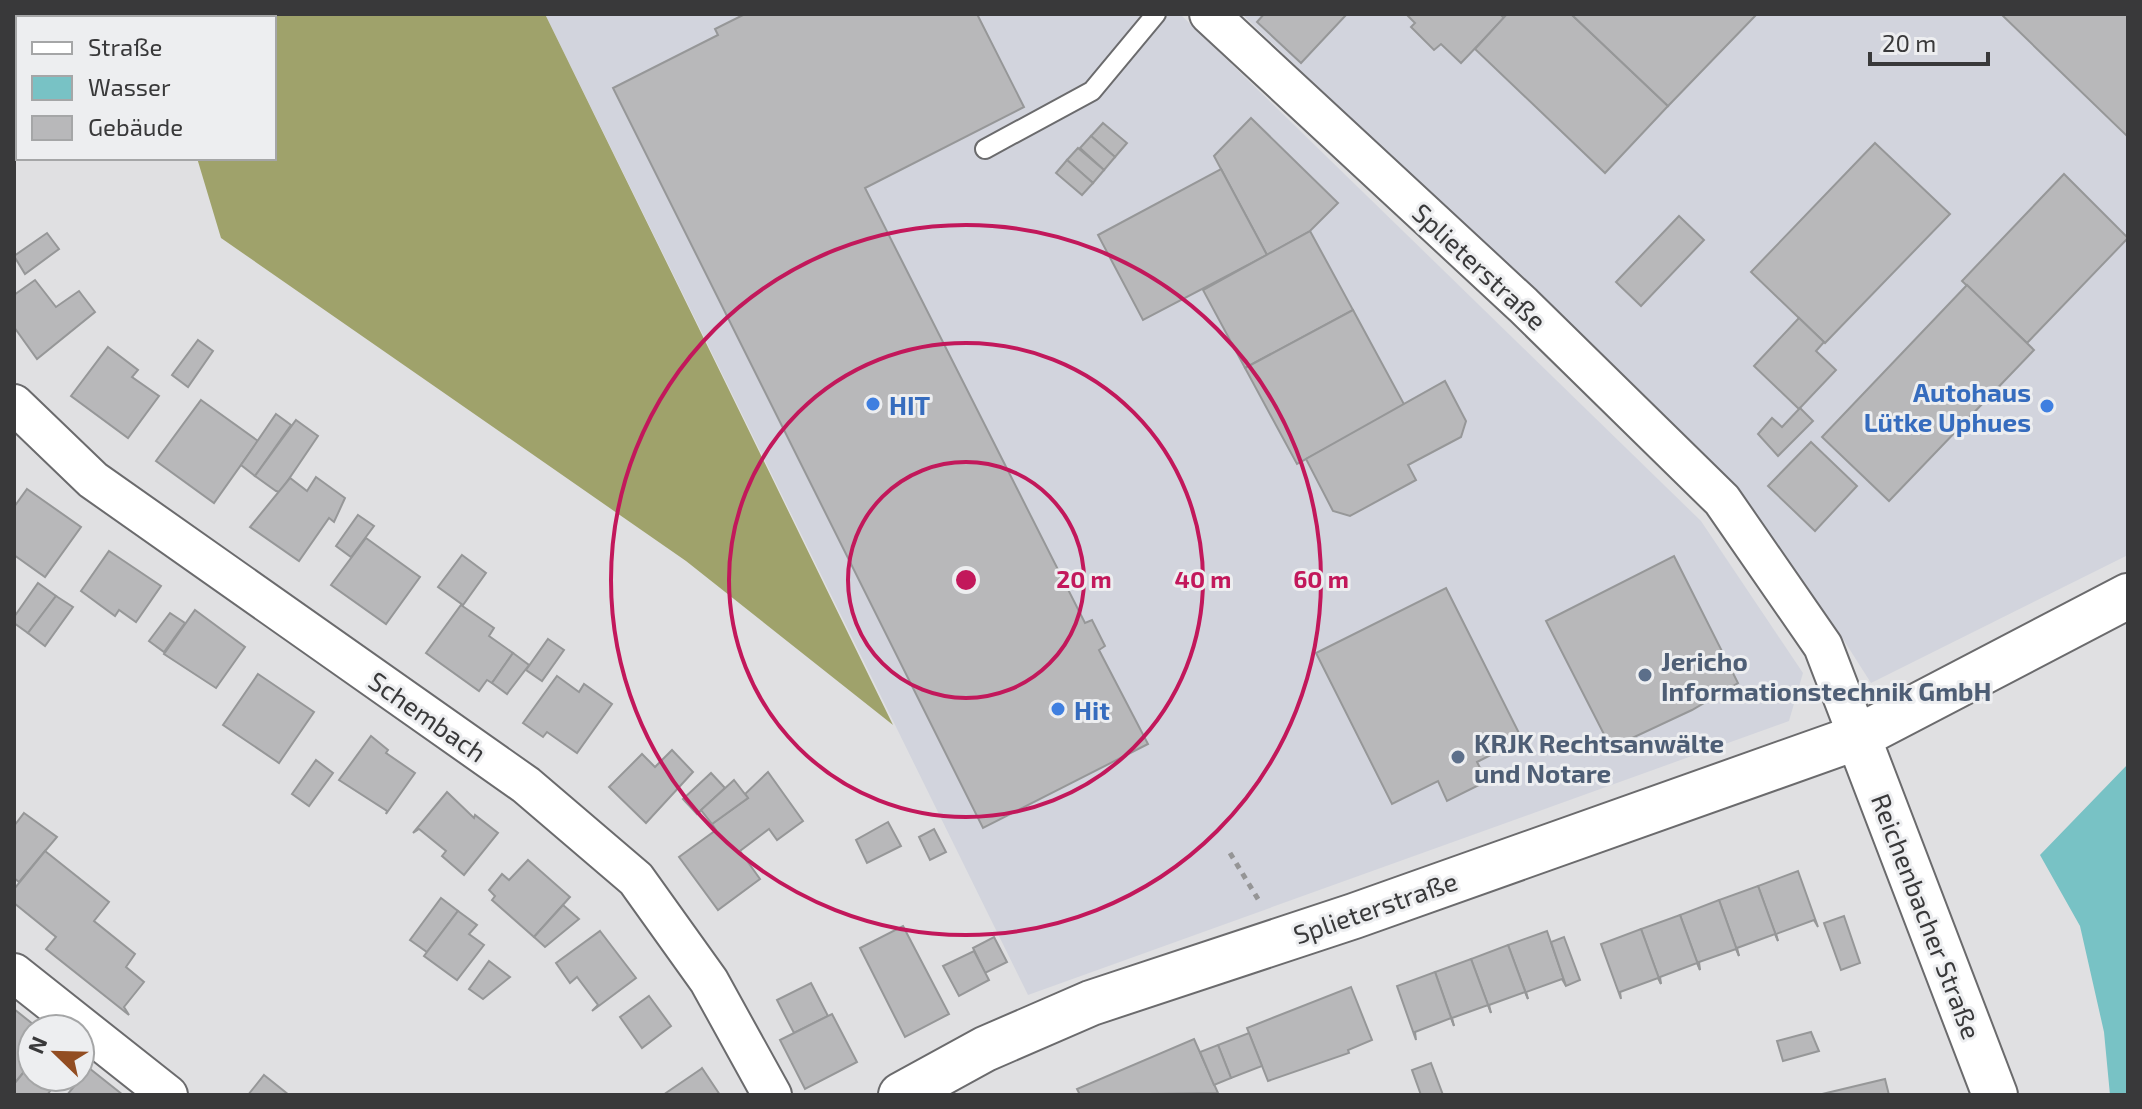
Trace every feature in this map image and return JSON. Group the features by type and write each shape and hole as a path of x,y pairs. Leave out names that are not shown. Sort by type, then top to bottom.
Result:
{"street":[{"name":"Splieterstraße","path":"1209,14 1523,305 1722,500 1823,646 1858,737"},
{"name":"Schembach","path":"14,404 93,480 526,785 636,879 709,981 772,1095"},
{"name":"Splieterstraße","path":"901,1095 985,1049 1091,1003 1858,737 2128,596"},
{"name":"Reichenbacher Straße","path":"1858,737 1995,1095"},
{"path":"14,973 168,1095"}],"lane":[{"path":"985,149 1092,91 1156,14"}],"path":[{"path":"1230,853 1282,939"}],"shaded area":[{"path":"545,14 1180,14 1701,521 1803,673 1789,721 1028,995"},
{"path":"1242,14 2128,14 2128,555 1871,683 1836,628 1736,492"}],"green space":[{"path":"545,14 893,725 686,561 221,238 198,160 276,160 276,16 154,16"}],"water":[{"path":"2128,764 2128,1095 2110,1095 2104,1032 2080,926 2040,855"}],"building":[{"name":"HIT","path":"745,14 977,14 1024,107 865,188 1085,623 1092,620 1105,646 1099,650 1148,744 983,828 613,88 718,35 715,29"},
{"path":"1264,14 1347,14 1301,63 1257,22"},
{"path":"1406,14 1500,14 1504,18 1461,63 1441,44 1434,50 1411,27 1415,23"},
{"path":"1507,14 1571,14 1668,106 1605,173 1475,49"},
{"path":"1571,14 1757,14 1668,106"},
{"path":"2001,14 2128,14 2128,137"},
{"path":"1251,118 1338,203 1310,231 1267,255 1214,156"},
{"path":"1103,123 1127,143 1115,157 1091,136"},
{"path":"1091,136 1115,157 1104,170 1080,148"},
{"path":"1875,143 1950,214 1825,343 1751,272"},
{"path":"1078,148 1104,170 1093,183 1067,160"},
{"path":"1067,160 1093,183 1082,195 1056,173"},
{"path":"1221,169 1267,255 1143,320 1098,235"},
{"path":"2064,174 2128,238 2027,343 1962,281"},
{"path":"1679,216 1704,240 1641,306 1616,282"},
{"path":"1310,231 1353,310 1245,368 1203,290"},
{"path":"47,233 59,249 25,274 14,256"},
{"path":"35,280 56,307 79,291 95,312 37,359 14,327 14,295"},
{"path":"1967,285 2034,350 1889,501 1822,437"},
{"path":"1353,310 1405,406 1297,464 1245,368"},
{"path":"1799,318 1824,342 1816,351 1836,370 1799,409 1754,366"},
{"path":"198,340 213,351 188,387 172,375"},
{"path":"108,347 138,370 132,377 159,396 128,438 71,396"},
{"path":"1445,381 1466,421 1461,437 1408,465 1416,480 1350,516 1333,511 1306,459"},
{"path":"201,400 258,441 214,503 156,461"},
{"path":"1800,408 1813,421 1778,456 1758,434 1772,418 1782,427"},
{"path":"276,414 291,425 255,476 241,465"},
{"path":"296,420 318,436 280,492 276,491 255,476"},
{"path":"1811,442 1857,486 1815,531 1768,486"},
{"path":"316,477 345,498 334,522 329,518 299,561 250,527 290,478 307,491"},
{"path":"27,489 81,527 45,577 14,555 14,507"},
{"path":"358,515 374,526 351,557 336,546"},
{"path":"366,538 420,577 386,624 331,585"},
{"path":"109,551 161,586 136,622 119,610 115,616 81,591"},
{"path":"462,555 486,573 463,605 438,587"},
{"path":"1674,556 1738,683 1692,710 1611,748 1546,621"},
{"path":"38,583 56,596 28,633 14,623 14,617"},
{"path":"1446,588 1522,739 1477,762 1487,781 1447,801 1438,781 1392,804 1316,653"},
{"path":"56,596 73,607 45,646 28,633"},
{"path":"461,605 494,628 489,636 513,653 492,683 487,680 479,691 426,653"},
{"path":"195,610 245,647 216,688 164,654"},
{"path":"170,613 185,623 164,652 149,641"},
{"path":"548,639 564,650 542,681 526,670"},
{"path":"513,653 529,665 507,694 492,683"},
{"path":"258,674 314,712 279,763 223,725"},
{"path":"557,676 579,692 584,684 612,704 577,753 547,732 543,737 523,723"},
{"path":"371,736 388,750 386,753 415,773 386,814 387,811 339,780"},
{"path":"672,750 693,772 646,823 609,787 642,754 655,767"},
{"path":"316,760 333,773 309,806 292,794"},
{"path":"768,772 803,821 777,840 769,829 740,851 760,879 718,910 679,857 716,830 712,824 748,798 745,794"},
{"path":"711,773 725,788 697,814 683,799"},
{"path":"734,780 748,798 712,824 701,810"},
{"path":"447,792 474,818 475,815 498,833 464,875 442,856 446,851 419,829 413,833"},
{"path":"24,813 57,837 19,882 14,878 14,826"},
{"path":"888,822 901,846 867,863 856,840"},
{"path":"934,829 946,852 930,860 919,837"},
{"path":"45,851 109,902 94,921 135,954 126,967 144,982 124,1007 129,1015 46,949 56,937 14,903 14,889"},
{"path":"528,860 570,897 534,937 492,900 495,896 489,890 502,874 509,880"},
{"path":"1798,871 1818,927 1814,920 1776,934 1778,941 1758,886"},
{"path":"1758,886 1778,941 1775,934 1737,948 1739,956 1719,900"},
{"path":"441,898 458,911 427,952 410,940"},
{"path":"1719,900 1739,956 1736,949 1699,962 1700,970 1680,915"},
{"path":"563,905 579,919 545,947 534,937"},
{"path":"458,911 477,925 469,934 484,945 457,980 424,956"},
{"path":"1680,915 1700,970 1697,963 1660,977 1661,984 1641,929"},
{"path":"1844,916 1860,963 1841,970 1824,923"},
{"path":"903,926 949,1014 905,1037 860,948"},
{"path":"1641,929 1661,984 1658,978 1620,992 1621,999 1601,944"},
{"path":"600,931 636,978 592,1011 598,1005 577,977 570,983 556,963"},
{"path":"1547,931 1566,986 1562,979 1526,992 1528,999 1508,945"},
{"path":"994,937 1007,962 985,973 973,948"},
{"path":"1564,937 1580,980 1566,986 1551,942"},
{"path":"1508,945 1528,999 1525,992 1489,1005 1491,1013 1471,959"},
{"path":"974,951 989,980 959,996 943,966"},
{"path":"1471,959 1491,1013 1488,1005 1452,1018 1454,1026 1435,972"},
{"path":"489,961 510,977 483,999 469,989"},
{"path":"1435,972 1454,1026 1451,1018 1415,1032 1416,1040 1397,986"},
{"path":"811,983 828,1016 794,1033 777,1000"},
{"path":"1351,987 1372,1040 1348,1050 1349,1053 1268,1081 1247,1028"},
{"path":"649,996 671,1026 642,1048 620,1017"},
{"path":"14,1009 19,1013 16,1013 14,1084"},
{"path":"832,1014 857,1062 805,1089 780,1040"},
{"path":"1811,1032 1819,1051 1783,1061 1777,1041"},
{"path":"1249,1033 1262,1066 1231,1078 1218,1045"},
{"path":"1194,1039 1218,1093 1080,1095 1077,1089"},
{"path":"1218,1045 1231,1078 1214,1085 1200,1052"},
{"path":"1431,1063 1443,1095 1421,1095 1412,1070"},
{"path":"701,1069 720,1095 663,1095"},
{"path":"96,1074 123,1095 67,1095 96,1093"},
{"path":"264,1075 289,1095 248,1095"},
{"path":"1885,1079 1889,1095 1818,1095"},
{"path":"16,1082 16,1093 49,1093 14,1095"}],"place":[{"name":"HIT","path":"873,404"},
{"name":"Autohaus Lütke Uphues","path":"2047,406"},
{"name":"Jericho Informationstechnik GmbH","path":"1645,675"},
{"name":"Hit","path":"1058,709"},
{"name":"KRJK Rechtsanwälte und Notare","path":"1458,757"}]}
